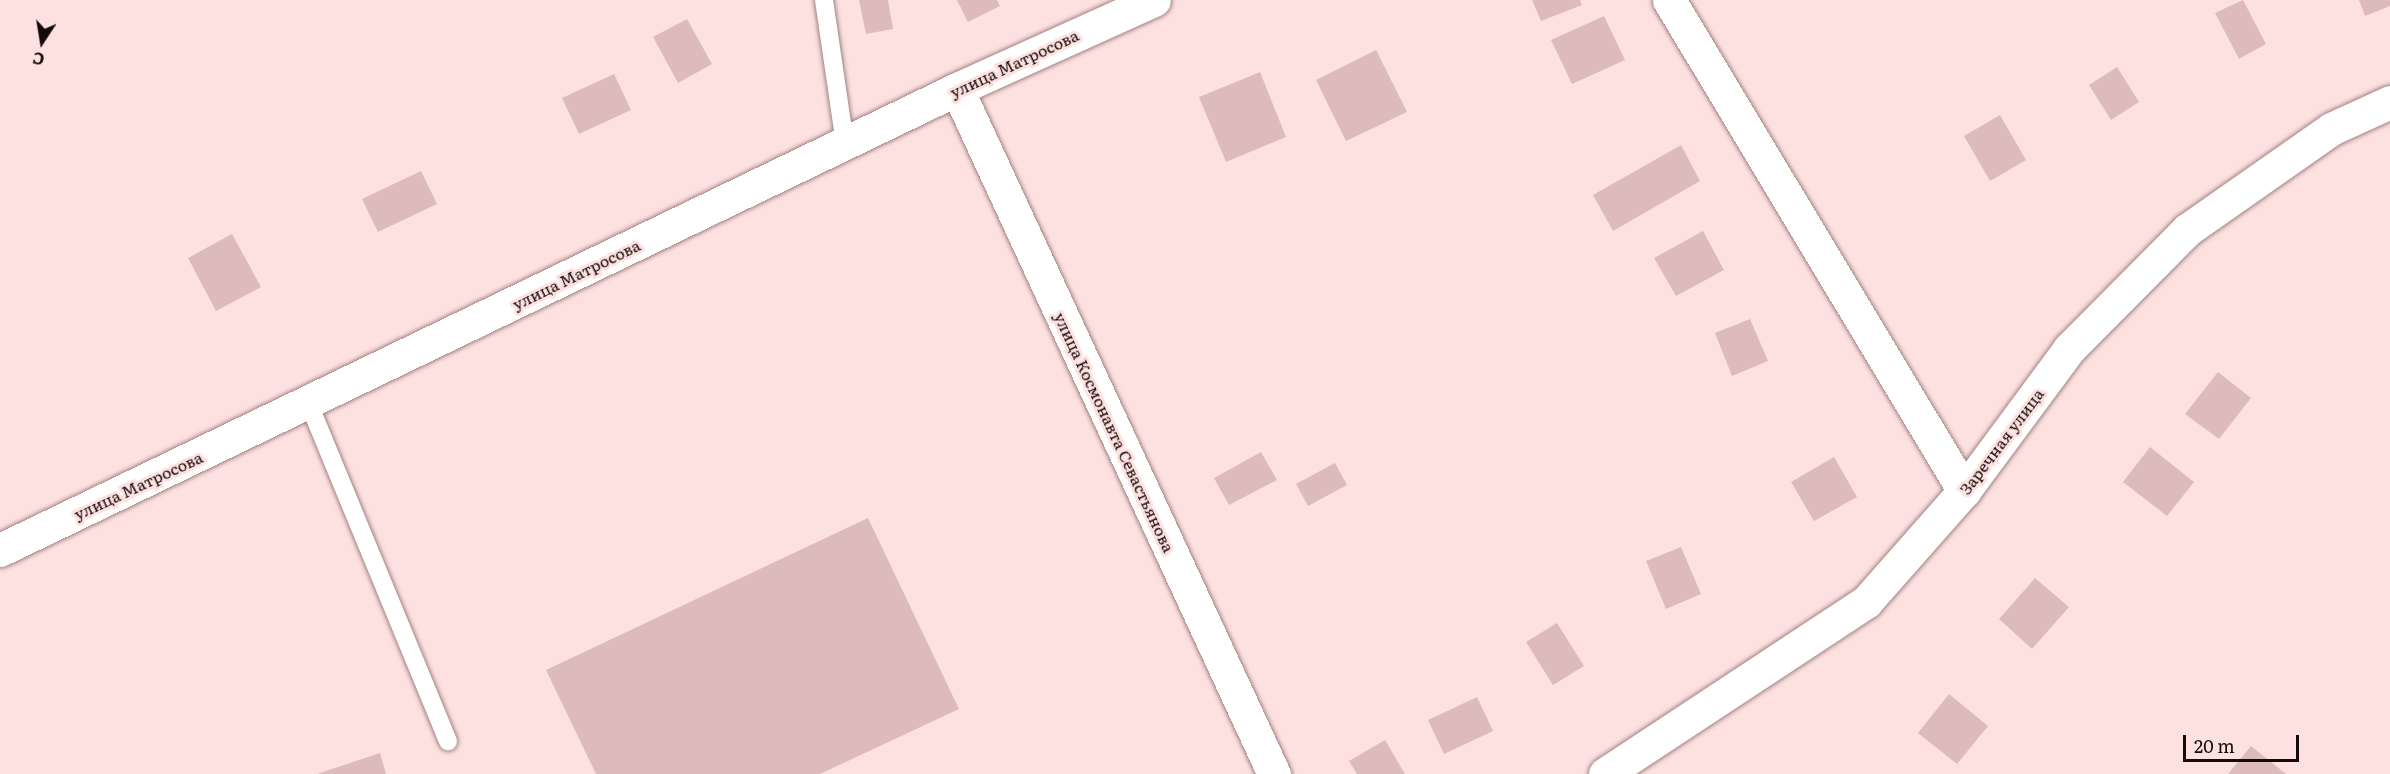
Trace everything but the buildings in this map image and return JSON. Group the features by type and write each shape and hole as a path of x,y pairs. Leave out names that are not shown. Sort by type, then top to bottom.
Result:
{"street":[{"name":"улица Матросова","path":"0,550 309,404 957,89 1154,0"},
{"path":"1669,0 1964,491"},
{"name":"улица Космонавта Севастьянова","path":"957,89 1274,774"},
{"name":"Заречная улица","path":"1605,774 1866,602 1964,491 2069,349 2187,230 2331,129 2390,102"}],"lane":[{"path":"824,0 844,144"},
{"path":"309,404 448,741"}]}
